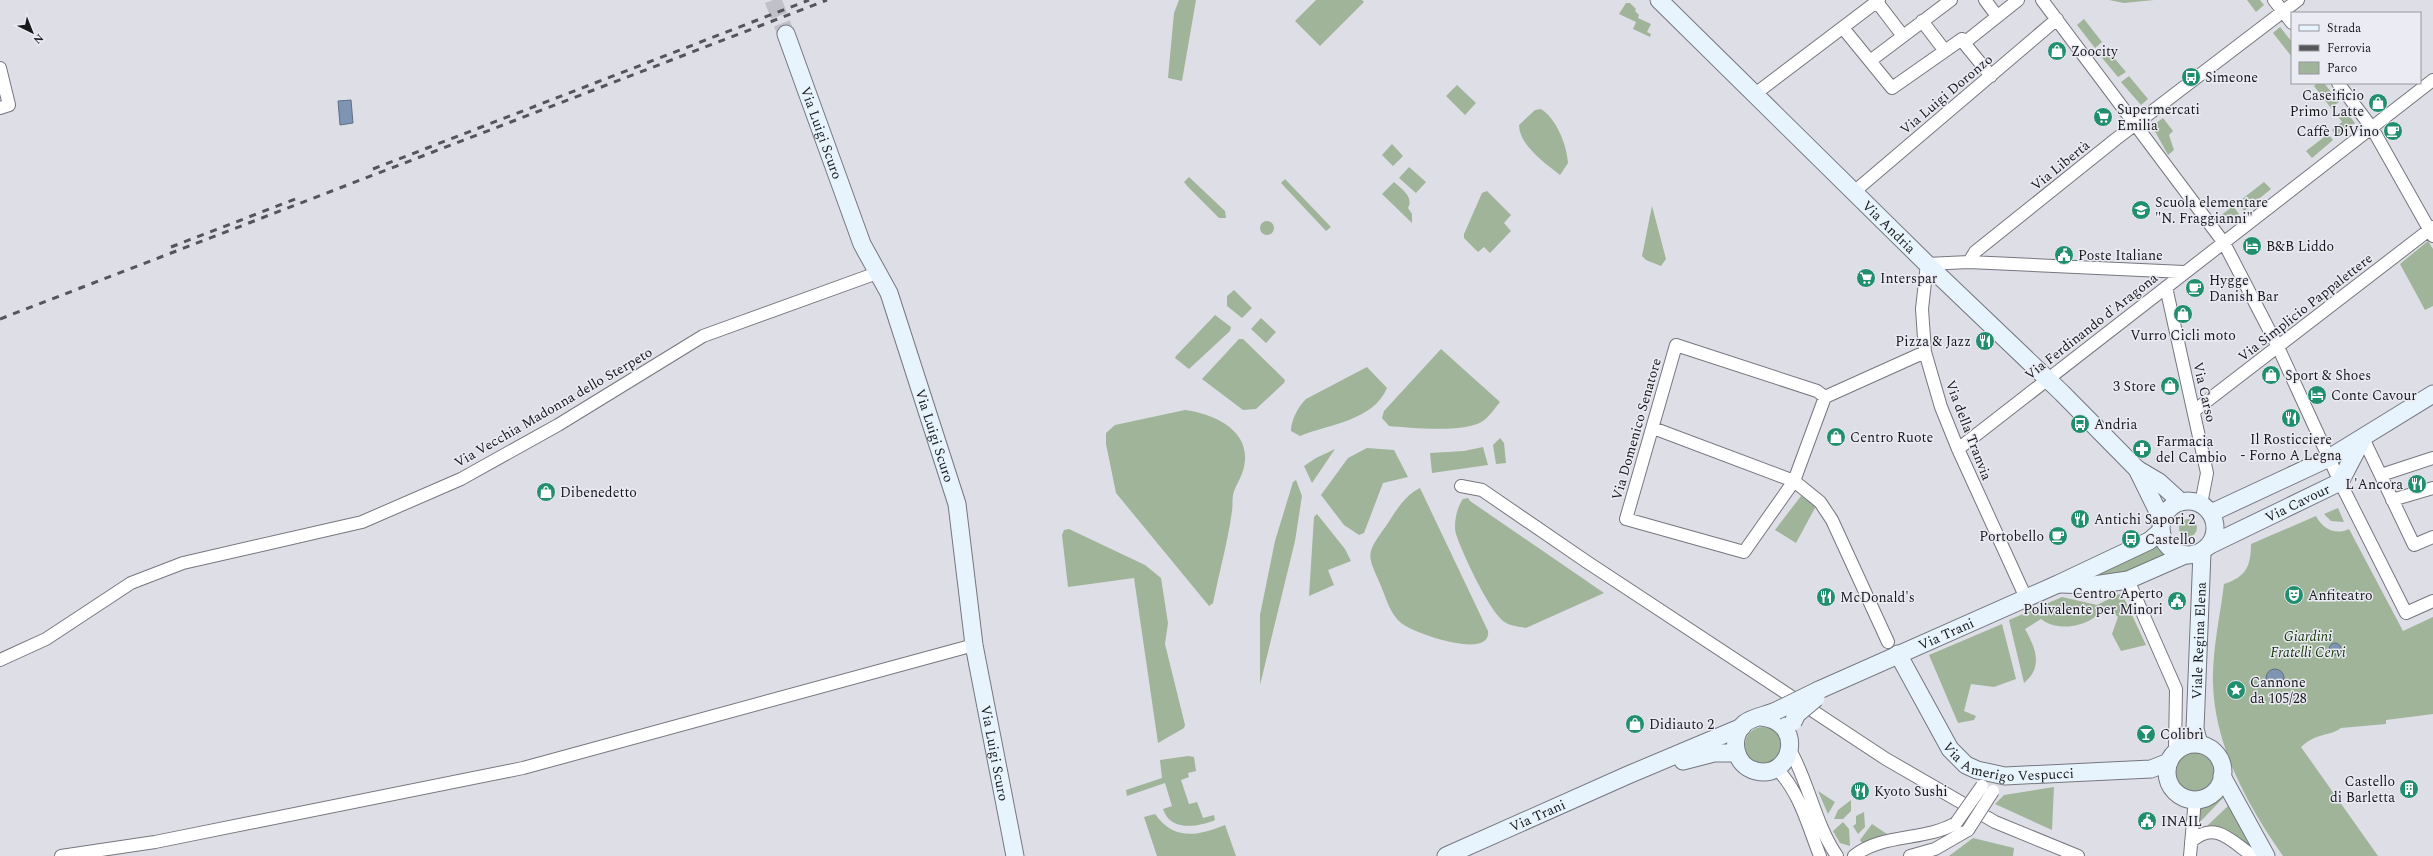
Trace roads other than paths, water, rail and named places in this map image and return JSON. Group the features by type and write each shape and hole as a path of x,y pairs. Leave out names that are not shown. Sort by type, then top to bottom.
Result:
{"main road":[{"name":"Via Andria","path":"1659,0 1855,191 1927,264 2048,380 2136,469 2159,482 2181,502"},
{"name":"Via Luigi Scuro","path":"786,34 862,244 889,293 957,504 974,645 1015,856"},
{"name":"Via Cavour","path":"2206,508 2329,458 2433,394"},
{"name":"Via Cavour","path":"2206,548 2340,482 2363,438"},
{"name":"Via Andria","path":"2136,469 2162,525"},
{"path":"2195,501 2206,508 2216,526 2215,533 2206,548 2185,555 2168,547 2162,525 2170,508 2181,502 2195,501"},
{"name":"Via Trani","path":"1446,856 1628,775 1742,727 1747,722 1825,689 1893,648 2026,598 2058,584 2149,541 2162,525"},
{"name":"Viale Regina Elena","path":"2185,746 2206,548"},
{"name":"Via Trani","path":"2058,584 2094,585 2128,580 2185,555"},
{"name":"Via Amerigo Vespucci","path":"1893,648 1950,749 1966,765 1989,781 2151,769 2185,746"},
{"name":"Via Trani","path":"1790,727 1797,714 1825,689"},
{"path":"1742,727 1736,739 1736,753 1744,765 1750,769 1763,772 1776,768 1787,757 1790,750 1790,727 1777,721 1768,714"},
{"path":"2168,779 2185,746 2209,748 2217,755 2222,765 2224,784 2266,856"},
{"name":"Via Trani","path":"1628,775 1714,753 1736,753"},
{"path":"2151,769 2168,779 2178,794 2195,799 2208,796 2224,784"}],"street":[{"path":"1985,0 1997,16"},
{"path":"1964,43 2018,0"},
{"path":"2042,0 2224,243 2278,347 2340,482 2406,613 2433,601"},
{"path":"2274,0 2291,22"},
{"name":"Via Libertà","path":"1969,262 1975,252 2298,0"},
{"path":"1755,94 1878,1 1903,36"},
{"path":"1870,61 1922,21 1943,2"},
{"name":"Via Luigi Doronzo","path":"1855,191 2057,19"},
{"path":"1922,21 1946,51"},
{"path":"1843,28 1892,88 1962,39 1991,76"},
{"path":"0,68 9,105 0,108"},
{"name":"Via Ferdinando d'Aragona","path":"1958,449 2433,80"},
{"path":"2339,84 2372,128 2432,231"},
{"name":"Via Simplicio Pappalettere","path":"2194,410 2432,231"},
{"path":"1927,264 1969,262 2184,272"},
{"name":"Via della Tranvia","path":"1927,264 1922,309 1925,352 1941,407 1958,449 2026,598"},
{"name":"Via Vecchia Madonna dello Sterpeto","path":"0,660 46,639 131,583 184,563 362,522 461,479 558,425 703,336 877,273"},
{"name":"Via Carso","path":"2166,287 2207,473 2206,508"},
{"name":"Via Domenico Senatore","path":"1794,481 1744,552 1626,519 1676,345 1817,391 1825,397"},
{"path":"1794,481 1825,397 1925,352"},
{"path":"1653,428 1794,481 1820,502 1832,520 1893,648"},
{"path":"2363,438 2414,545 2433,537"},
{"path":"2381,475 2433,458"},
{"path":"1461,486 1482,490 1587,562 1886,759 1995,822 2078,856"},
{"path":"2392,500 2433,488"},
{"path":"2128,580 2176,689 2185,746"},
{"path":"61,856 156,842 523,768 974,645"},
{"path":"1790,750 1797,763 1828,842 1837,856 1853,856 1863,849 1911,836 1945,830 1956,823 1989,781"},
{"path":"1776,768 1787,779 1795,792 1820,856"},
{"path":"1910,856 1936,853 1968,830 1989,781"},
{"path":"2190,856 2195,799"},
{"path":"2191,842 2202,833 2216,832 2253,856"}],"water":[{"path":"351,100 353,123 340,125 338,101"},
{"path":"2333,643 2337,643 2341,649 2337,655 2333,655 2329,651 2329,647"},
{"path":"2275,669 2281,672 2284,678 2281,684 2275,687 2269,684 2266,678 2269,672"}],"tunnel":[{"path":"773,0 786,34"}],"railway":[{"path":"373,169 809,0"},
{"path":"0,319 827,0"},
{"path":"171,247 298,198"}],"place":[{"name":"Zoocity","path":"2057,51"},
{"name":"Simeone","path":"2191,77"},
{"name":"Caseificio Primo Latte","path":"2378,103"},
{"name":"Supermercati Emilia","path":"2103,117"},
{"name":"Caffè DiVino","path":"2393,131"},
{"name":"Scuola elementare \"N. Fraggianni\"","path":"2141,210"},
{"name":"B&B Liddo","path":"2252,246"},
{"name":"Poste Italiane","path":"2064,255"},
{"name":"Interspar","path":"1866,278"},
{"name":"Hygge Danish Bar","path":"2195,288"},
{"name":"Vurro Cicli moto","path":"2183,314"},
{"name":"Pizza & Jazz","path":"1985,341"},
{"name":"Sport & Shoes","path":"2271,375"},
{"name":"3 Store","path":"2170,386"},
{"name":"Conte Cavour","path":"2317,395"},
{"name":"Il Rosticciere - Forno A Legna","path":"2291,418"},
{"name":"Andria","path":"2080,424"},
{"name":"Centro Ruote","path":"1836,437"},
{"name":"Farmacia del Cambio","path":"2142,449"},
{"name":"L'Ancora","path":"2417,484"},
{"name":"Dibenedetto","path":"546,492"},
{"name":"Antichi Sapori 2","path":"2080,519"},
{"name":"Portobello","path":"2058,536"},
{"name":"Castello","path":"2131,539"},
{"name":"Anfiteatro","path":"2294,595"},
{"name":"McDonald's","path":"1826,597"},
{"name":"Centro Aperto Polivalente per Minori","path":"2177,601"},
{"name":"Cannone da 105/28","path":"2236,690"},
{"name":"Didiauto 2","path":"1635,724"},
{"name":"Colibrì","path":"2146,734"},
{"name":"Castello di Barletta","path":"2409,789"},
{"name":"Kyoto Sushi","path":"1860,791"},
{"name":"INAIL","path":"2147,821"}],"park label":[{"name":"Giardini Fratelli Cervi","path":"2308,644"}]}
